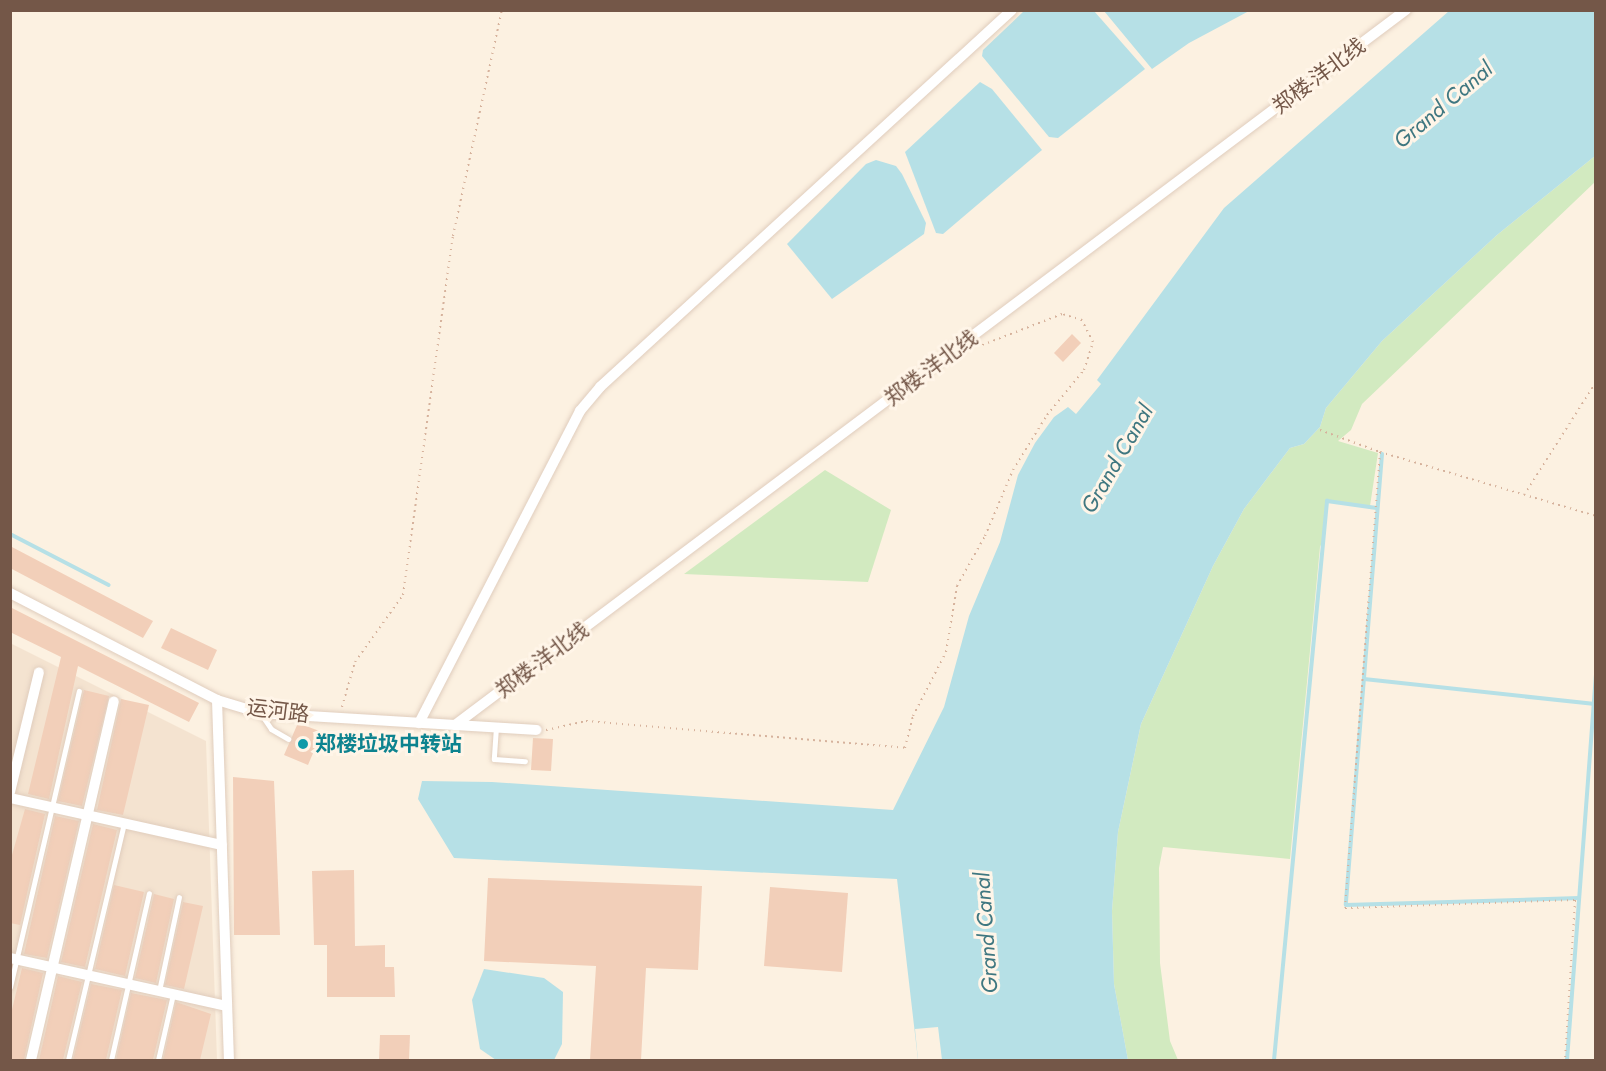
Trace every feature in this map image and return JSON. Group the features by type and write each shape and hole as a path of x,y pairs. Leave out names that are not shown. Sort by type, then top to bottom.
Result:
{"street":[{"path":"418,723 580,411 600,387 1012,10"},
{"name":"郑楼-洋北线","path":"455,725 1406,10"},
{"name":"运河路","path":"10,594 217,700 260,713 536,730"},
{"path":"10,792 39,672"},
{"path":"217,700 229,1060"},
{"path":"31,1060 114,701"},
{"path":"10,798 222,845"},
{"path":"14,958 227,1006"}],"lane":[{"path":"10,987 14,958 79,691"},
{"path":"260,713 271,729 288,739"},
{"path":"496,727 494,759 525,761"},
{"path":"68,1060 124,823"},
{"path":"111,1060 149,893"},
{"path":"159,991 179,897"},
{"path":"158,1060 173,994"}],"path":[{"path":"340,718 355,662 403,594 453,236 502,10"},
{"path":"536,730 553,730 586,721 905,748 913,716 946,652 957,586 985,536 1013,470 1047,415 1084,370 1093,342 1082,320 1062,314 1040,320 975,348"},
{"path":"1524,495 1596,382"},
{"path":"1320,430 1380,452 1596,516"},
{"path":"1380,452 1345,908 1575,900 1565,1060"}],"shaded area":[{"path":"10,643 206,741 217,1060 11,1060"}],"green space":[{"path":"1595,156 1595,182 1362,404 1351,430 1338,441 1378,453 1370,506 1328,501 1325,536 1320,547 1290,859 1163,847 1159,868 1160,963 1170,1041 1178,1060 1128,1060 1114,984 1112,911 1118,832 1141,724 1213,566 1244,509 1290,448 1304,444 1320,427 1326,408 1382,341 1497,235"},
{"path":"825,470 891,510 868,582 684,574"}],"water":[{"path":"1024,11 1094,11 1145,69 1058,138 1049,137 982,56 983,50"},
{"path":"1104,11 1249,11 1189,43 1152,69"},
{"name":"Grand Canal","path":"1449,11 1595,11 1595,156 1497,235 1382,341 1326,408 1320,427 1304,444 1290,448 1244,509 1213,566 1141,724 1118,832 1112,911 1114,984 1128,1060 918,1060 897,879 454,858 418,799 422,781 492,782 893,810 944,707 969,616 1000,542 1018,475 1035,443 1054,417 1068,407 1076,414 1101,384 1097,380 1224,208"},
{"path":"980,82 992,89 1042,150 943,234 936,233 905,152"},
{"path":"876,160 896,166 902,174 926,223 924,234 832,299 787,244 866,164"},
{"path":"484,969 544,978 563,992 562,1044 554,1060 496,1060 480,1049 472,1000"}],"pier":[{"path":"938,1027 942,1060 918,1060 915,1029"}],"building":[{"path":"1072,334 1081,343 1063,362 1054,353"},
{"path":"10,546 153,621 143,638 10,568"},
{"path":"10,607 199,703 189,722 78,666 49,799 28,794 61,657 10,632"},
{"path":"171,628 217,650 208,670 161,648"},
{"path":"84,690 109,696 82,806 58,801"},
{"path":"121,699 149,705 123,815 97,810"},
{"name":"郑楼垃圾中转站","path":"298,723 322,732 308,765 284,755"},
{"path":"533,738 553,739 551,771 531,770"},
{"path":"233,777 274,781 280,935 234,935"},
{"path":"25,809 45,814 20,925 10,923 10,862"},
{"path":"55,816 79,821 47,958 24,954"},
{"path":"93,824 117,830 85,967 61,962"},
{"path":"354,870 355,946 385,945 385,967 394,967 395,997 327,997 327,945 314,945 312,871"},
{"path":"488,878 702,886 698,970 646,968 641,1060 590,1060 596,966 484,961"},
{"path":"114,885 144,892 125,976 95,969"},
{"path":"770,887 848,893 842,972 764,966"},
{"path":"154,894 174,899 156,983 135,978"},
{"path":"183,902 203,906 184,989 165,985"},
{"path":"22,968 43,973 24,1060 10,1060 10,1018"},
{"path":"58,976 82,982 63,1060 39,1060"},
{"path":"91,984 122,990 106,1060 73,1060"},
{"path":"131,993 167,1000 153,1060 116,1060"},
{"path":"176,1002 211,1014 200,1060 163,1060"},
{"path":"380,1035 410,1035 409,1060 379,1060"}],"waterway":[{"path":"1382,454 1346,905 1579,898"},
{"path":"1274,1060 1327,501 1377,508"},
{"path":"10,534 109,585"},
{"path":"1567,1060 1596,675"},
{"path":"1364,679 1593,704"}],"place":[{"name":"郑楼垃圾中转站","path":"303,744"}]}
